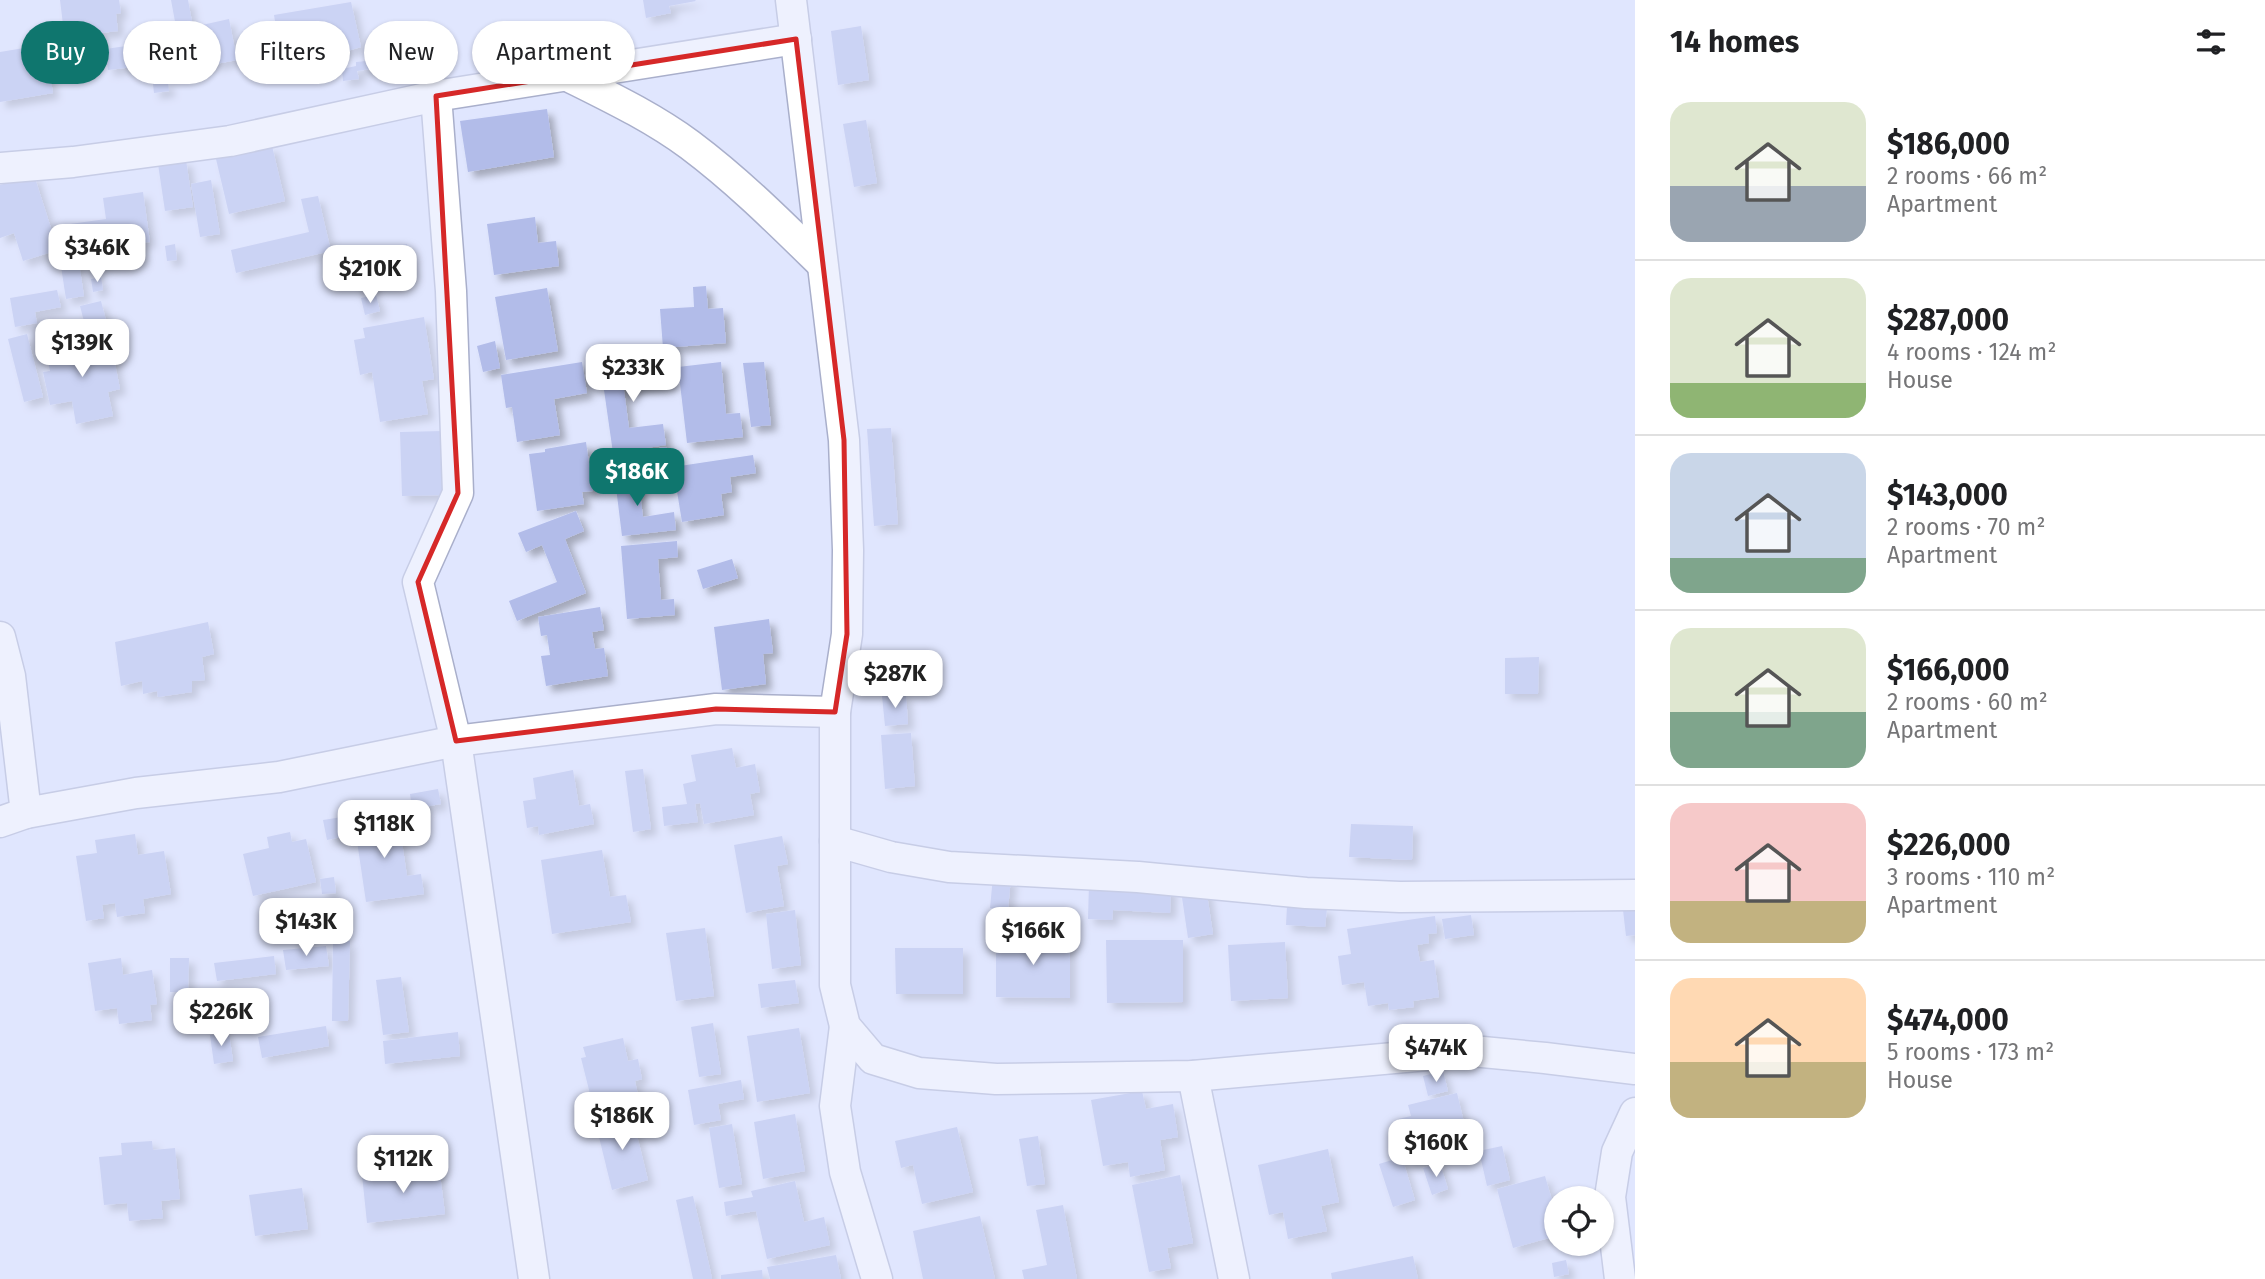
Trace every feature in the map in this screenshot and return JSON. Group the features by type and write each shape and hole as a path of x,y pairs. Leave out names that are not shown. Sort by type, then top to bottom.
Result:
{"street":[{"path":"790,0 844,440 848,550 847,634 835,712 835,985 845,1026 835,1106 845,1172 877,1279"},
{"path":"635,65 796,39"},
{"path":"0,168 73,162 230,141 436,96 515,84"},
{"path":"584,84 636,110 688,144 744,188 822,264"},
{"path":"436,96 451,291 458,492 418,582 456,741 534,1279"},
{"path":"0,637 10,676 13,818 136,793 279,777 456,741 716,709 835,712"},
{"path":"835,841 891,857 949,867 1138,877 1306,893 1400,897 1635,895"},
{"path":"845,1026 873,1059 919,1073 996,1079 1194,1076 1472,1051 1635,1069"},
{"path":"1194,1076 1234,1279"},
{"path":"1620,1279 1610,1197 1617,1152 1635,1113"}],"highlighted area":[{"path":"796,39 844,440 847,634 835,712 716,709 456,741 418,582 458,493 436,96"}],"building":[{"path":"60,0 119,0 121,13 116,14 118,31 109,32 109,21 63,21"},
{"path":"171,0 188,0 192,21 175,21"},
{"path":"643,0 696,1 669,6 671,13 646,18"},
{"path":"351,2 361,47 350,50 350,21 275,21 274,15"},
{"path":"229,19 235,60 221,63 220,21"},
{"path":"861,26 869,80 838,85 831,31"},
{"path":"123,46 123,68 109,70 109,48"},
{"path":"21,48 21,84 51,84 53,93 0,102 0,52"},
{"path":"364,61 364,70 357,71 359,79 350,80 350,67 356,66 356,62"},
{"path":"153,84 168,84 169,91 154,93"},
{"path":"547,109 554,157 468,172 460,121"},
{"path":"866,120 877,183 854,187 843,124"},
{"path":"272,146 285,201 229,214 216,159"},
{"path":"186,160 193,207 165,211 158,164"},
{"path":"34,175 58,250 23,261 14,233 0,238 0,185"},
{"path":"211,180 220,234 200,237 191,184"},
{"path":"143,192 150,242 141,243 143,260 99,266 97,248 74,251 70,224 106,219 103,198"},
{"path":"318,196 331,251 236,273 231,250 309,232 301,199"},
{"path":"535,217 538,243 556,241 559,266 494,275 487,224"},
{"path":"175,244 177,260 167,261 165,246"},
{"path":"407,244 413,275 362,286 355,254"},
{"path":"78,257 84,296 66,299 60,260"},
{"path":"101,277 103,290 93,292 91,279"},
{"path":"706,286 708,309 723,308 726,343 663,348 660,309 694,307 693,287"},
{"path":"547,288 558,351 506,360 495,297"},
{"path":"57,290 61,307 35,312 37,323 15,327 10,298"},
{"path":"376,295 380,311 365,315 361,298"},
{"path":"101,301 109,332 88,337 80,306"},
{"path":"424,317 434,379 422,381 428,414 380,422 372,372 360,375 354,340 365,338 363,328"},
{"path":"27,334 43,397 24,402 8,339"},
{"path":"76,338 78,349 111,343 120,389 108,392 113,416 76,424 72,401 50,405 43,372 50,371 45,345"},
{"path":"495,341 500,368 483,372 477,346"},
{"path":"669,359 672,383 624,390 629,428 663,424 666,445 613,453 601,369"},
{"path":"582,362 587,393 554,399 560,435 517,442 512,407 506,408 501,375"},
{"path":"721,362 726,414 740,413 743,437 687,443 678,367"},
{"path":"764,362 771,425 751,427 743,363"},
{"path":"891,428 898,524 874,526 867,429"},
{"path":"444,431 445,448 440,448 442,495 402,496 400,432"},
{"path":"586,442 593,491 582,492 584,504 537,511 529,454"},
{"path":"666,447 669,470 641,473 638,451"},
{"path":"753,455 756,473 730,477 732,492 721,494 724,515 682,522 673,467"},
{"path":"637,468 643,517 674,512 676,530 622,536 614,471"},
{"path":"576,511 584,531 565,539 586,593 517,621 509,601 557,582 542,545 526,552 518,533"},
{"path":"677,541 678,557 658,559 661,600 674,599 675,615 627,619 621,546"},
{"path":"732,559 738,578 703,589 697,570"},
{"path":"600,607 604,630 592,632 595,649 604,648 608,676 546,686 541,656 550,655 547,635 541,636 538,617"},
{"path":"769,619 773,653 763,654 766,684 722,690 714,627"},
{"path":"208,622 214,654 202,657 205,680 192,681 192,692 158,697 157,691 143,694 142,681 121,686 115,642"},
{"path":"1539,657 1538,694 1505,694 1505,658"},
{"path":"906,694 908,724 885,726 882,696"},
{"path":"911,733 915,786 885,789 881,735"},
{"path":"732,748 736,768 755,764 760,792 750,794 754,815 704,824 700,803 695,804 698,822 664,826 662,807 687,804 683,784 696,781 691,755"},
{"path":"643,769 651,829 633,832 625,771"},
{"path":"573,770 579,806 590,804 594,824 539,835 538,826 527,828 523,801 536,799 533,778"},
{"path":"438,789 441,804 412,809 410,794"},
{"path":"398,815 407,876 421,874 424,894 366,902 354,821"},
{"path":"342,817 346,836 327,840 323,820"},
{"path":"1351,824 1413,826 1412,860 1349,857"},
{"path":"290,832 292,842 306,839 316,882 253,896 243,854 269,848 267,837"},
{"path":"135,834 138,855 164,851 171,894 143,899 145,913 117,917 115,903 102,905 104,918 86,921 76,856 97,853 95,840"},
{"path":"782,836 788,864 777,866 784,906 746,913 734,845"},
{"path":"602,850 610,897 626,895 631,922 552,934 541,860"},
{"path":"993,876 1011,877 1008,909 990,908"},
{"path":"334,877 336,893 322,894 320,879"},
{"path":"1089,883 1171,886 1170,913 1113,910 1112,920 1088,919"},
{"path":"1206,888 1213,934 1188,938 1181,891"},
{"path":"1287,906 1327,908 1325,927 1286,925"},
{"path":"1635,909 1635,935 1626,936 1623,910"},
{"path":"795,910 801,965 772,969 766,914"},
{"path":"1471,915 1474,935 1445,939 1442,919"},
{"path":"1435,916 1437,933 1428,934 1429,943 1417,945 1420,962 1434,960 1439,997 1413,1001 1414,1007 1389,1010 1388,1003 1368,1006 1364,982 1342,985 1338,956 1351,954 1347,929"},
{"path":"705,928 714,996 676,1001 666,933"},
{"path":"996,935 1070,936 1070,998 996,997"},
{"path":"1106,940 1183,940 1183,1002 1107,1003"},
{"path":"333,941 350,941 348,1021 332,1021"},
{"path":"1285,942 1288,998 1231,1001 1228,945"},
{"path":"326,946 329,966 286,970 283,950"},
{"path":"895,948 963,948 963,994 896,994"},
{"path":"274,956 276,974 217,981 214,963"},
{"path":"121,958 123,975 152,970 157,1004 150,1005 152,1020 119,1024 117,1008 95,1011 88,963"},
{"path":"170,958 189,958 188,992 170,992"},
{"path":"401,977 409,1032 383,1035 376,980"},
{"path":"795,980 799,1003 761,1008 758,984"},
{"path":"713,1023 721,1074 699,1077 691,1027"},
{"path":"326,1026 329,1046 262,1058 258,1037"},
{"path":"799,1028 810,1093 757,1102 747,1036"},
{"path":"458,1032 460,1056 385,1064 383,1041"},
{"path":"229,1033 233,1061 214,1064 210,1035"},
{"path":"623,1038 628,1061 638,1059 642,1079 635,1081 638,1095 593,1106 581,1058 586,1057 583,1047"},
{"path":"1443,1071 1448,1091 1428,1096 1423,1076"},
{"path":"741,1080 744,1099 718,1104 721,1120 694,1125 688,1090"},
{"path":"1142,1091 1146,1109 1173,1104 1178,1137 1160,1140 1165,1170 1130,1177 1128,1162 1103,1166 1091,1100"},
{"path":"1457,1093 1468,1139 1431,1148 1434,1157 1408,1163 1398,1119 1411,1116 1408,1105"},
{"path":"795,1114 805,1171 763,1179 754,1122"},
{"path":"632,1115 648,1180 612,1190 596,1125"},
{"path":"732,1124 742,1184 719,1188 709,1128"},
{"path":"957,1127 973,1192 922,1204 913,1165 901,1168 895,1141"},
{"path":"1038,1136 1045,1184 1027,1186 1019,1139"},
{"path":"152,1141 153,1150 175,1148 180,1199 161,1201 163,1218 129,1221 127,1203 104,1205 99,1157 122,1155 121,1143"},
{"path":"1502,1146 1510,1180 1487,1186 1479,1151"},
{"path":"1328,1149 1339,1202 1321,1206 1327,1231 1288,1239 1283,1212 1269,1215 1258,1165"},
{"path":"1402,1157 1415,1200 1393,1207 1379,1164"},
{"path":"1440,1163 1448,1189 1432,1195 1423,1168"},
{"path":"439,1166 445,1214 367,1223 362,1175"},
{"path":"1180,1175 1193,1243 1167,1248 1171,1268 1149,1272 1132,1185"},
{"path":"1545,1176 1548,1186 1544,1186 1544,1239 1513,1248 1497,1189"},
{"path":"795,1181 804,1222 824,1217 830,1245 767,1259 756,1211 726,1216 724,1202 753,1197 751,1191"},
{"path":"302,1188 308,1229 255,1236 249,1195"},
{"path":"693,1196 712,1279 693,1279 676,1200"},
{"path":"1063,1205 1077,1279 1024,1279 1022,1270 1047,1265 1036,1210"},
{"path":"980,1216 995,1279 923,1279 913,1231"},
{"path":"836,1255 841,1279 770,1279 767,1267"},
{"path":"1413,1256 1418,1279 1332,1279 1331,1273"},
{"path":"1566,1260 1569,1274 1554,1277 1552,1263"},
{"path":"762,1270 763,1279 721,1279 721,1275"}]}
